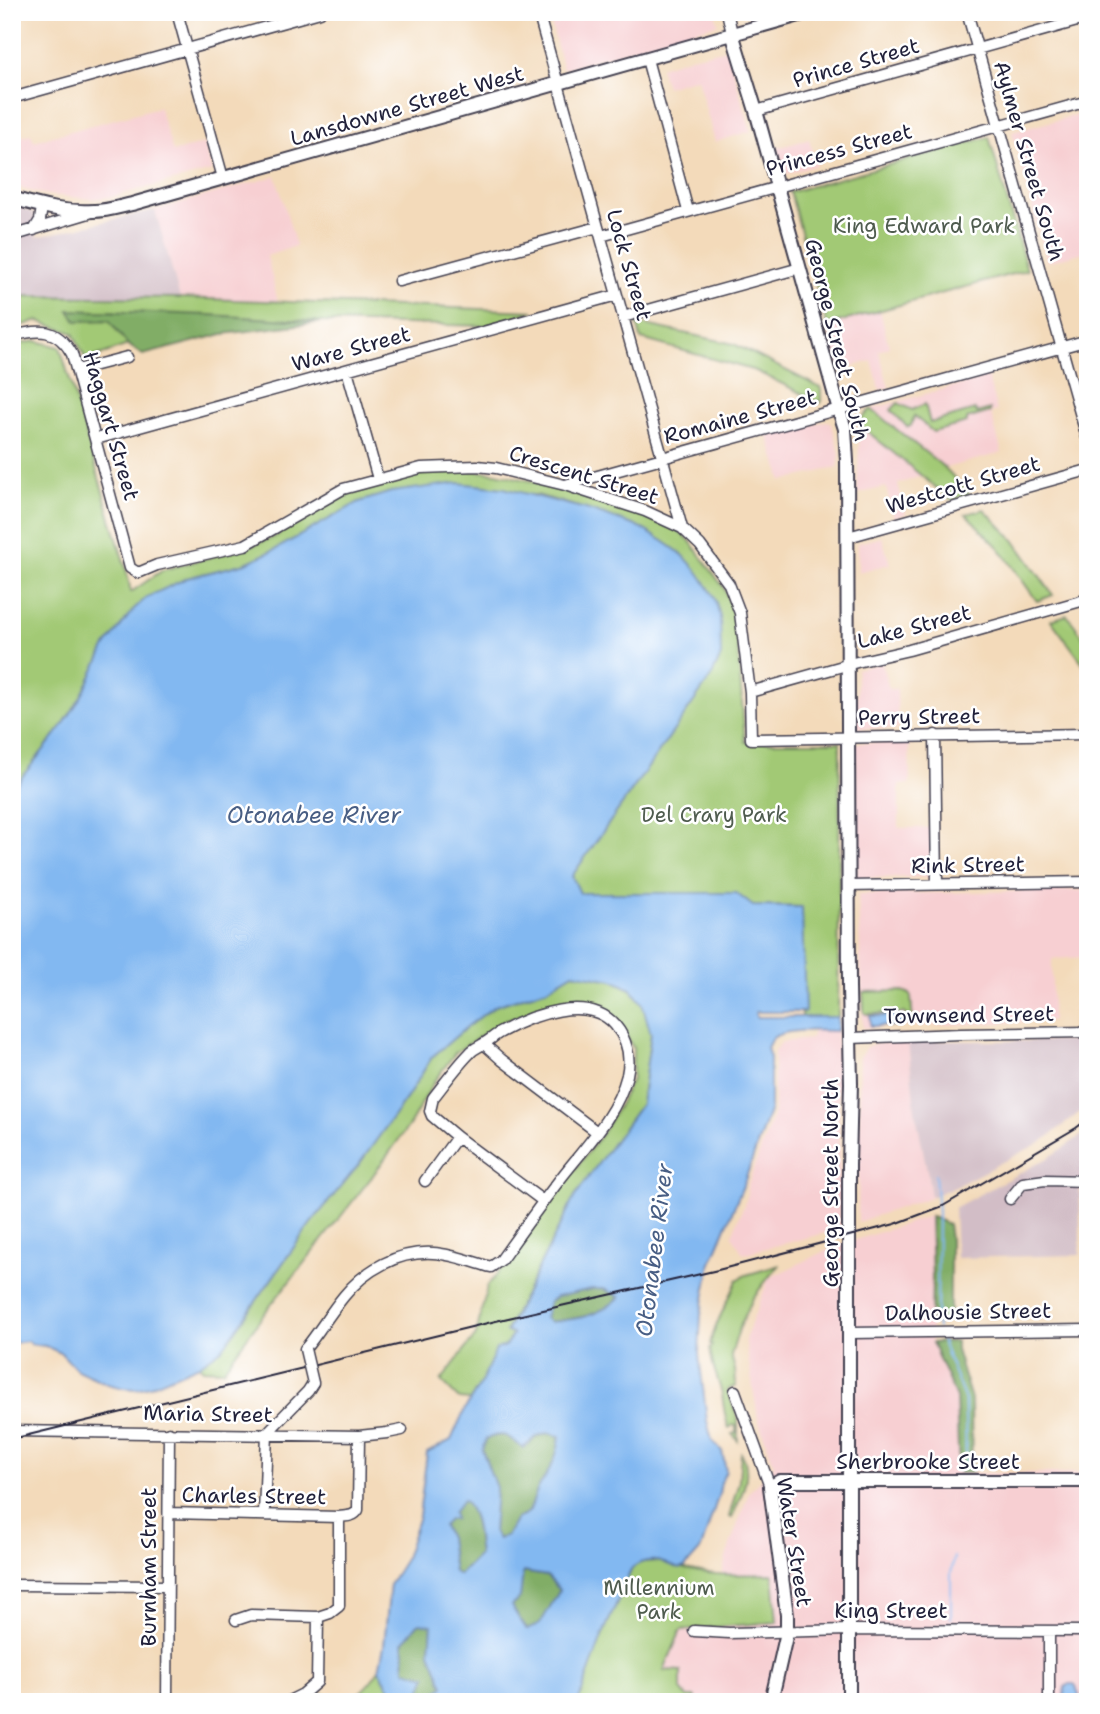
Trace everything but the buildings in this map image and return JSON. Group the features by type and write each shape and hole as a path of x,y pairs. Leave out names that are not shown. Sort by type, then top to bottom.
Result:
{"main road":[{"name":"Lansdowne Street West","path":"12,198 66,211 96,212 132,204 810,12"},
{"name":"George Street South","path":"732,33 845,429 848,664"},
{"name":"George Street North","path":"848,664 849,1702"},
{"path":"832,1481 842,1475 848,1457"},
{"name":"Sherbrooke Street","path":"770,1487 780,1482 832,1481 1088,1481"},
{"name":"Water Street","path":"770,1487 787,1615 787,1632 771,1702"}],"street":[{"path":"177,12 223,178"},
{"path":"12,98 320,12"},
{"name":"Lock Street","path":"538,12 682,528"},
{"path":"727,12 732,33"},
{"name":"Aylmer Street South","path":"967,12 1088,442"},
{"name":"Prince Street","path":"756,111 1088,18"},
{"path":"647,59 688,211"},
{"name":"Princess Street","path":"399,281 688,211 1088,101"},
{"path":"34,230 40,220 42,207"},
{"path":"12,236 96,212"},
{"path":"623,317 800,268"},
{"name":"Ware Street","path":"96,439 617,295"},
{"name":"Haggart Street","path":"12,336 41,332 53,334 68,346 77,370 130,568 138,573"},
{"name":"Romaine Street","path":"565,485 1088,340"},
{"path":"77,370 127,357"},
{"path":"347,370 378,479"},
{"name":"Crescent Street","path":"138,573 157,565 245,545 343,489 421,468 496,468 565,485 645,511 682,528 729,584 740,613 750,692 751,739"},
{"name":"Westcott Street","path":"848,537 1088,470"},
{"name":"Lake Street","path":"750,692 1088,599"},
{"name":"Perry Street","path":"751,739 1088,734"},
{"path":"935,736 937,884"},
{"name":"Rink Street","path":"848,886 1088,882"},
{"path":"264,1514 267,1433 313,1383 305,1349 344,1295 370,1271 402,1256 435,1253 491,1267 501,1260 597,1132 617,1101 628,1067 626,1043 609,1019 584,1009 560,1010 540,1015 503,1030 470,1053 433,1098 430,1111 432,1116 457,1137 543,1201"},
{"name":"Townsend Street","path":"850,1038 1088,1032"},
{"path":"484,1044 597,1132"},
{"path":"425,1181 457,1137"},
{"path":"1010,1199 1023,1183 1088,1181"},
{"name":"Dalhousie Street","path":"850,1333 1088,1330"},
{"name":"Water Street","path":"735,1391 770,1487"},
{"name":"Maria Street","path":"12,1431 359,1436 402,1430"},
{"name":"Burnham Street","path":"167,1702 169,1432"},
{"path":"236,1620 251,1615 318,1617 339,1606 339,1517 351,1516 358,1510 359,1436"},
{"name":"Charles Street","path":"169,1513 339,1517"},
{"path":"12,1585 168,1586"},
{"path":"287,1702 303,1694 317,1682 318,1617"},
{"path":"1049,1631 1049,1696"},
{"name":"King Street","path":"694,1632 1088,1631"}],"shaded area":[{"path":"548,12 715,12 718,24 563,69"},
{"path":"727,49 751,131 715,142 697,78 666,87 660,67"},
{"path":"159,107 173,152 205,143 212,171 111,197 92,199 48,195 12,184 12,135 14,138 31,134 34,141"},
{"path":"1088,112 1088,251 1047,262 1012,132"},
{"path":"809,139 817,165 786,174 777,148"},
{"path":"276,176 296,246 267,256 278,302 180,298 155,210"},
{"path":"12,204 34,213 37,237 155,210 180,298 12,296"},
{"path":"880,310 889,347 879,351 889,388 880,390 872,361 838,370 827,325"},
{"path":"988,377 997,411 991,413 1002,453 945,468 871,409"},
{"path":"831,422 840,454 838,467 782,481 768,436"},
{"path":"857,423 922,476 898,484 906,514 894,518 886,487 857,494"},
{"path":"882,537 890,564 858,572 858,543"},
{"path":"882,663 889,689 897,689 898,729 857,728 857,669"},
{"path":"909,742 910,784 899,785 899,828 935,828 935,877 857,878 855,743"},
{"path":"1088,890 1088,957 1052,959 1052,1021 863,1028 858,894"},
{"path":"813,1030 837,1031 841,1229 743,1254 732,1235 774,1112 774,1051 782,1042 811,1039"},
{"path":"908,1041 915,1110 931,1197 858,1222 860,1057 866,1047 875,1044"},
{"path":"908,1041 1088,1041 1088,1106 1043,1141 931,1197 915,1110"},
{"path":"1088,1131 1088,1189 1080,1189 1080,1255 956,1258 954,1208 1048,1158"},
{"path":"930,1216 931,1339 956,1398 960,1473 1088,1473 1088,1702 651,1702 681,1630 773,1574 722,1575 749,1492 774,1465 758,1419 745,1339 769,1278 834,1247"}],"green space":[{"name":"King Edward Park","path":"989,137 1027,270 827,325 790,192"},
{"path":"12,296 180,298 534,311 487,326 322,322 106,311 76,321 109,320 128,345 86,360 73,333 38,321 12,328"},
{"path":"69,310 322,322 223,334 143,355 128,345 109,320 76,321"},
{"path":"637,323 734,344 821,388 821,403 756,371 641,339"},
{"name":"Del Crary Park","path":"36,341 60,347 131,592 163,570 274,537 343,494 409,474 456,469 496,473 607,502 672,526 689,540 724,588 732,610 738,649 745,742 840,742 838,1017 802,1018 801,907 579,893 572,876 711,677 721,656 683,555 639,527 537,495 391,492 359,503 246,563 187,578 81,697 12,792 12,345"},
{"path":"898,403 912,410 925,404 930,423 975,410 977,413 990,409 990,412 967,419 967,423 933,432 914,416 911,426 907,427 891,410"},
{"path":"871,409 945,468 970,494 951,500 857,423"},
{"path":"984,509 1014,540 1053,595 1037,601 999,548 966,514"},
{"path":"1067,615 1088,643 1088,670 1051,620"},
{"path":"573,973 613,980 631,989 643,1004 651,1034 641,1104 575,1196 506,1331 514,1333 470,1400 459,1399 441,1381 476,1335 487,1287 601,1135 632,1079 633,1048 615,1016 581,1003 550,1007 504,1021 456,1052 435,1080 410,1124 371,1178 223,1370 203,1369 199,1365 223,1348 311,1223 357,1167 408,1096 432,1057 495,1006 547,989"},
{"path":"903,991 911,997 913,1024 908,1025 910,1020 904,1013 864,1012 863,992"},
{"path":"930,1216 948,1224 950,1240 950,1321 931,1323 932,1278"},
{"path":"780,1265 753,1298 731,1355 736,1386 727,1390 738,1419 738,1441 732,1434 736,1433 736,1426 729,1428 726,1420 710,1344 737,1280"},
{"path":"604,1289 621,1297 605,1309 588,1316 550,1322 544,1318 549,1302 556,1297"},
{"path":"956,1341 956,1350 971,1399 972,1473 959,1473 956,1398 932,1343"},
{"path":"547,1433 560,1435 558,1451 546,1479 539,1486 529,1512 516,1519 507,1536 498,1539 493,1532 496,1488 482,1450 486,1439 498,1435 506,1436 523,1448"},
{"path":"741,1453 745,1461 746,1477 732,1518 729,1517 739,1481"},
{"path":"463,1499 473,1518 479,1555 459,1575 454,1572 449,1538 443,1526"},
{"name":"Millennium Park","path":"662,1561 703,1572 731,1575 773,1574 777,1622 681,1630 664,1670 681,1671 681,1690 687,1697 695,1697 696,1702 578,1702 603,1634 632,1568 640,1562"},
{"path":"522,1572 547,1576 560,1590 540,1625 527,1630 511,1606 520,1598"},
{"path":"419,1623 432,1624 430,1652 444,1686 430,1696 421,1690 405,1670 403,1642"},
{"path":"379,1670 398,1702 305,1702 321,1692 343,1700 354,1697"}],"water":[{"name":"Otonabee River","path":"458,483 504,488 586,509 639,527 683,555 699,573 714,596 720,616 721,656 711,677 572,876 580,893 736,893 753,906 802,907 805,1012 756,1012 756,1017 838,1017 837,1031 786,1033 770,1042 767,1048 770,1058 770,1108 743,1186 711,1263 701,1314 699,1354 707,1421 712,1441 722,1451 726,1471 701,1549 685,1567 679,1569 655,1561 644,1562 632,1568 603,1634 578,1702 398,1702 379,1670 390,1583 404,1561 419,1516 427,1453 451,1440 496,1349 505,1346 513,1334 506,1332 575,1196 641,1104 651,1034 642,1003 631,989 613,980 573,973 547,989 495,1006 432,1057 408,1096 357,1167 311,1223 223,1348 199,1365 150,1386 123,1388 77,1370 61,1353 45,1346 30,1344 28,1341 12,1343 12,792 81,697 106,646 134,609 147,597 187,578 246,563 359,502 391,492","holes":["592,1289 604,1289 620,1297 596,1313 550,1322 545,1318 549,1302 556,1297","547,1433 560,1436 553,1462 538,1488 529,1512 516,1519 507,1535 498,1539 493,1532 496,1488 482,1450 486,1439 502,1435 523,1448 538,1436","463,1500 468,1505 476,1526 479,1555 459,1575 454,1572 449,1538 443,1526 449,1520 455,1519 453,1513","523,1572 547,1576 560,1590 540,1624 527,1630 511,1606 520,1598","419,1623 432,1625 430,1652 444,1686 430,1696 421,1690 427,1676 405,1670 403,1642"]},
{"path":"870,1016 901,1016 901,1026 870,1026"},
{"path":"1069,1684 1076,1686 1081,1702 1063,1702 1065,1687"}],"waterway":[{"path":"935,1174 938,1213 938,1328"},
{"path":"940,1337 965,1400 966,1468"},
{"path":"951,1618 951,1574 954,1557"}],"railway":[{"path":"12,1439 504,1319 718,1270 895,1224 943,1206 1088,1119"}]}
